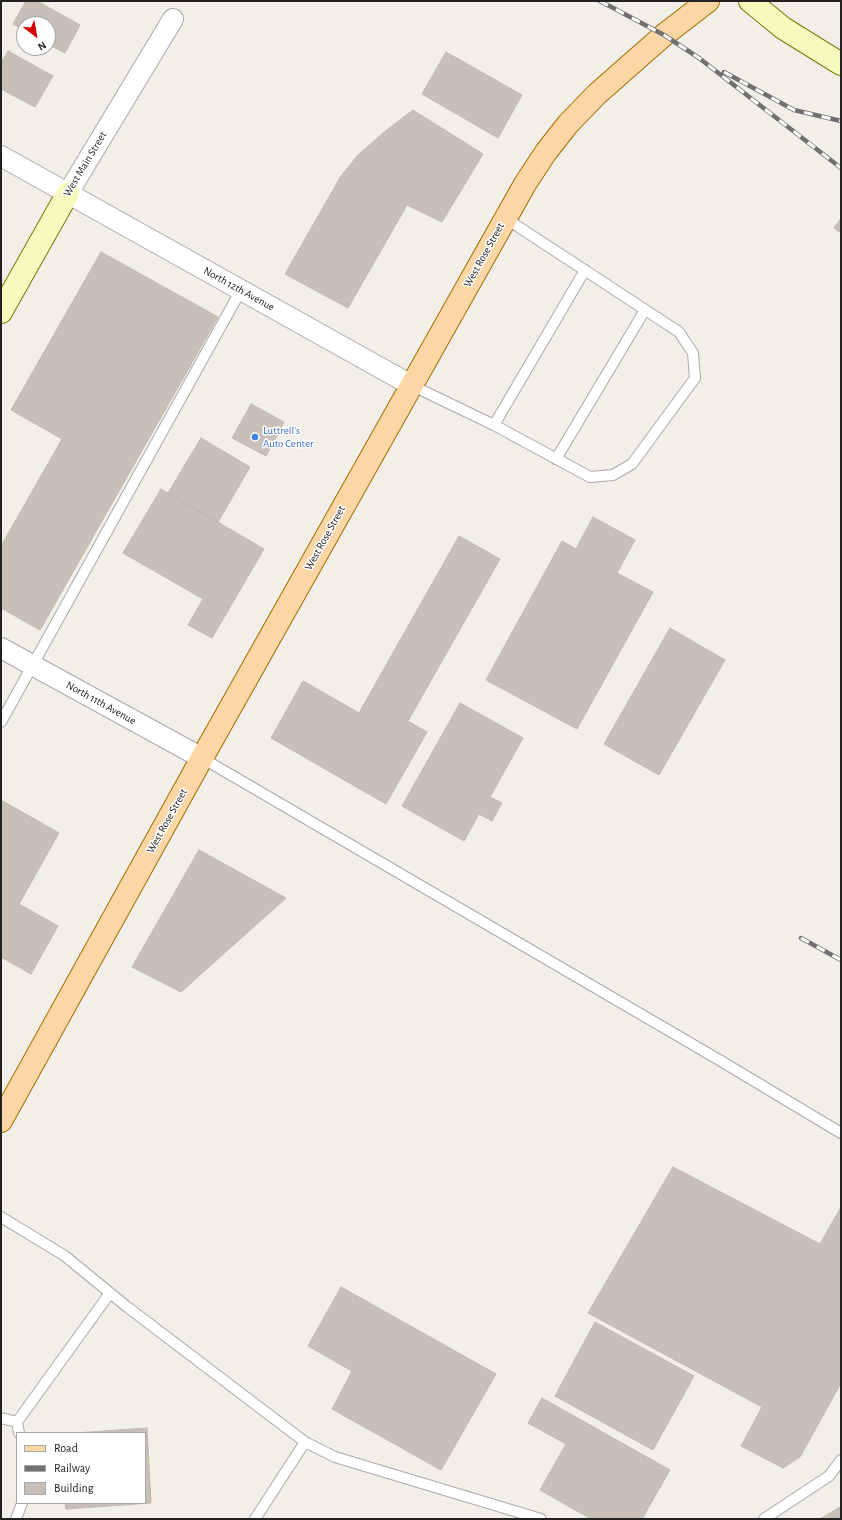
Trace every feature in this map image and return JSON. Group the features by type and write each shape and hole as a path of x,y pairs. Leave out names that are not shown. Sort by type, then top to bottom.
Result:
{"main road":[{"name":"West Rose Street","path":"1,1121 202,758 524,184 568,124 592,99 640,55 708,1"}],"street":[{"path":"750,1 783,28 841,64"},
{"name":"West Main Street","path":"1,312 68,193 173,19"},
{"name":"North 12th Avenue","path":"1,156 411,385"},
{"name":"North 11th Avenue","path":"1,648 202,758"}],"lane":[{"path":"411,385 494,425 590,477 613,475 632,464 695,378 693,353 679,332 505,218"},
{"path":"494,425 585,270"},
{"path":"1,722 240,290"},
{"path":"556,458 645,310"},
{"path":"202,758 841,1133"},
{"path":"1,1217 66,1256 110,1293 306,1442 335,1458 541,1519"},
{"path":"19,1432 17,1422 110,1293"},
{"path":"1,1418 17,1422"},
{"path":"255,1519 306,1442"},
{"path":"764,1519 829,1476 841,1460"},
{"path":"16,1519 22,1504"}],"building":[{"path":"26,1 37,1 80,25 65,53 56,48 56,16 18,16"},
{"path":"16,19 16,26 13,24"},
{"path":"8,51 53,76 35,107 1,89 1,63"},
{"path":"446,52 522,95 498,138 422,94"},
{"path":"413,110 483,154 442,222 407,205 348,308 285,274 341,176 358,155"},
{"path":"841,218 841,233 834,228"},
{"path":"101,252 218,317 40,630 1,608 1,546 62,439 11,410"},
{"path":"251,404 284,422 266,456 232,438"},
{"path":"201,438 250,467 218,522 168,493"},
{"path":"161,489 264,549 212,638 188,625 203,599 123,553"},
{"path":"593,517 635,540 617,573 653,592 577,729 486,680 562,541 576,549"},
{"path":"459,536 500,559 408,721 427,732 386,804 271,738 303,681 359,713"},
{"path":"670,628 725,660 659,775 604,744"},
{"path":"460,703 523,738 490,797 502,803 492,821 479,814 464,841 402,806"},
{"path":"1,800 59,833 19,904 58,926 31,974 1,957"},
{"path":"199,850 286,898 181,992 132,967"},
{"path":"673,1167 820,1244 841,1207 841,1383 800,1457 783,1468 741,1446 762,1407 588,1313"},
{"path":"341,1287 496,1374 441,1470 332,1409 352,1371 308,1346"},
{"path":"595,1322 694,1376 653,1450 555,1396"},
{"path":"542,1398 670,1470 642,1519 591,1519 540,1490 566,1444 528,1423"},
{"path":"147,1428 151,1503 146,1503 146,1432 89,1432"},
{"path":"65,1504 137,1504 66,1509"},
{"path":"840,1507 841,1519 820,1519"}],"railway":[{"path":"600,1 664,35 699,58 841,168"},
{"path":"724,72 794,110 841,121"},
{"path":"801,938 841,960"}],"place":[{"name":"Luttrell's Auto Center","path":"255,437"}]}
